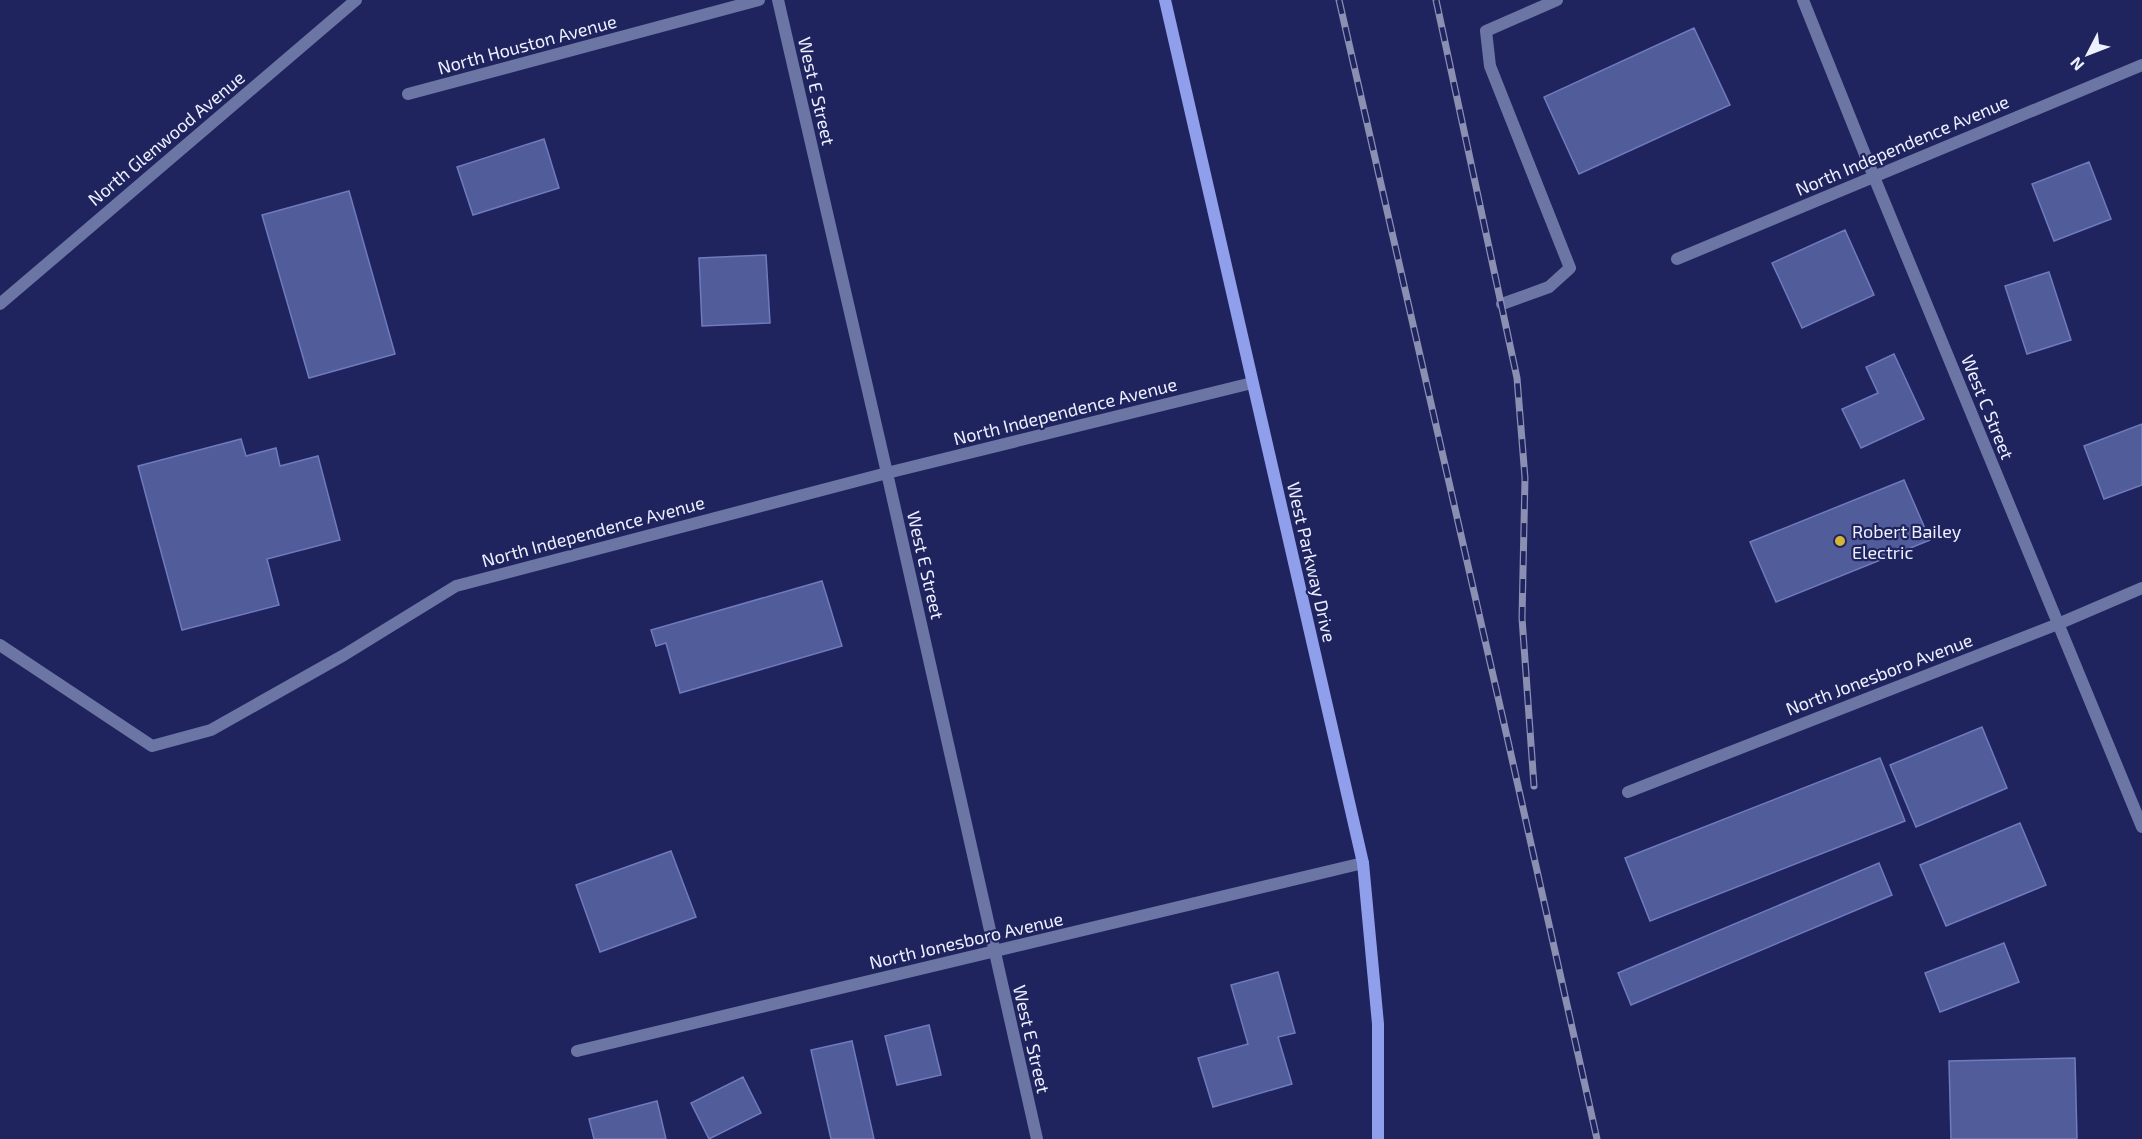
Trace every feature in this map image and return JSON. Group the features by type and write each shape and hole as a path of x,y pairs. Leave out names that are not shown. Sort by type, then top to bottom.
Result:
{"main road":[{"name":"West Parkway Drive","path":"1165,0 1363,863 1378,1024 1378,1139"}],"street":[{"name":"North Glenwood Avenue","path":"0,304 356,0"},
{"name":"North Houston Avenue","path":"408,94 759,0"},
{"name":"West E Street","path":"778,0 1037,1139"},
{"path":"1502,304 1549,287 1570,268 1490,66 1486,31 1557,0"},
{"name":"West C Street","path":"1803,0 2142,827"},
{"name":"North Independence Avenue","path":"1677,259 2142,64"},
{"name":"North Independence Avenue","path":"0,645 153,746 211,730 344,655 456,586 887,472 1252,383"},
{"name":"North Jonesboro Avenue","path":"1628,792 2058,624 2142,588"},
{"name":"North Jonesboro Avenue","path":"577,1052 1363,863"}],"building":[{"path":"1694,28 1730,105 1579,174 1544,97"},
{"path":"544,139 559,188 473,215 457,167"},
{"path":"2089,162 2111,219 2054,241 2032,184"},
{"path":"349,191 395,354 309,378 262,215"},
{"path":"1845,230 1874,295 1802,328 1772,263"},
{"path":"766,255 770,323 702,326 699,258"},
{"path":"2049,272 2071,340 2027,354 2005,286"},
{"path":"1894,354 1924,419 1861,448 1842,409 1878,393 1866,367"},
{"path":"2142,424 2142,485 2104,499 2084,446"},
{"path":"241,439 246,456 276,448 280,466 318,456 340,540 267,559 279,605 182,630 138,466"},
{"name":"Robert Bailey Electric","path":"1904,480 1930,540 1776,602 1750,542"},
{"path":"822,581 842,646 680,693 666,643 656,646 651,630"},
{"path":"1982,727 2007,788 1916,827 1890,765"},
{"path":"1880,758 1905,821 1650,921 1625,858"},
{"path":"2020,823 2046,885 1946,926 1920,865"},
{"path":"671,851 696,917 600,952 576,885"},
{"path":"1879,863 1892,895 1631,1005 1618,973"},
{"path":"2004,943 2019,982 1940,1012 1925,973"},
{"path":"1278,972 1295,1033 1278,1037 1292,1084 1213,1107 1198,1058 1248,1044 1231,985"},
{"path":"929,1025 941,1075 897,1085 885,1036"},
{"path":"852,1041 874,1139 831,1139 811,1050"},
{"path":"2075,1058 2077,1139 1951,1139 1949,1061"},
{"path":"743,1077 761,1113 709,1139 691,1103"},
{"path":"657,1101 666,1139 594,1139 589,1119"}],"railway":[{"path":"1339,0 1597,1139"},
{"path":"1436,0 1517,378 1525,478 1522,618 1534,786"}],"place":[{"name":"Robert Bailey Electric","path":"1840,541"}]}
